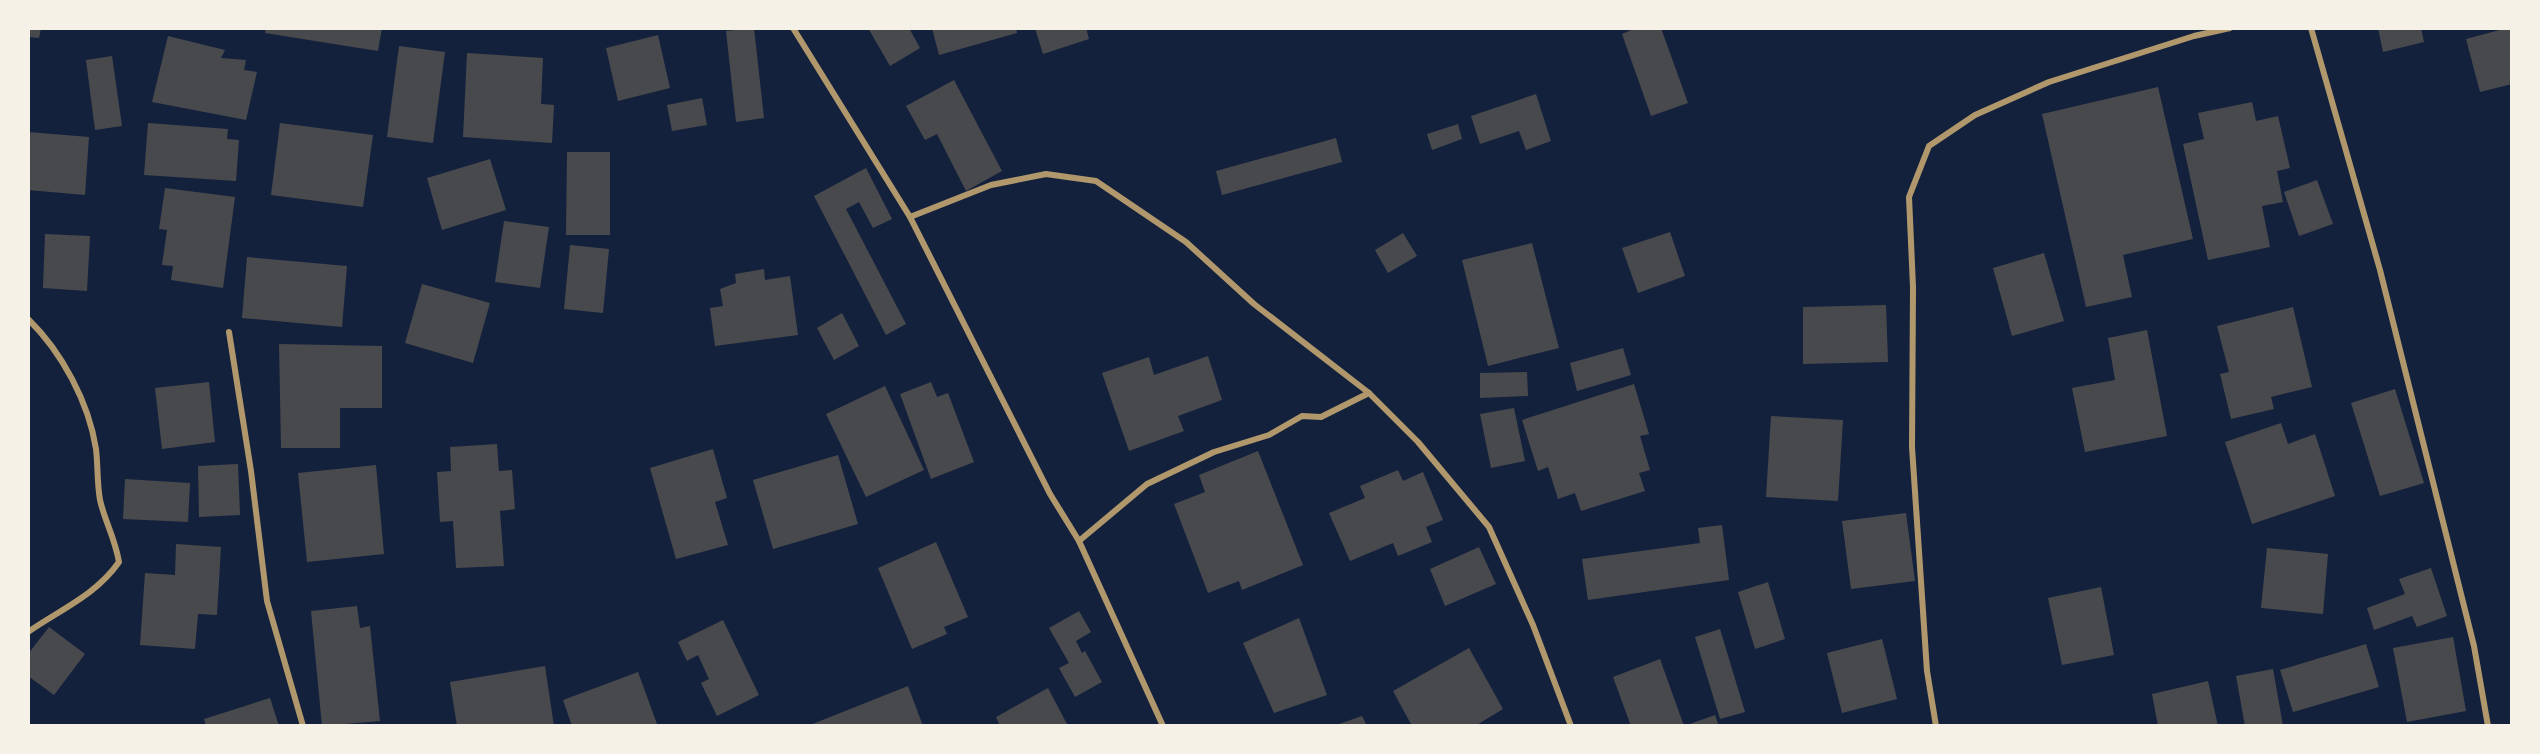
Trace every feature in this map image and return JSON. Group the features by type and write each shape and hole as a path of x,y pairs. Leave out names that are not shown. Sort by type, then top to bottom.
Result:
{"street":[{"path":"793,28 910,217 1050,494 1079,541 1163,726"},
{"path":"1936,726 1927,671 1912,447 1913,286 1909,196 1929,146 1975,115 2049,82 2194,36 2230,28"},
{"path":"2311,28 2380,270 2474,646 2488,726"},
{"path":"910,217 991,185 1046,174 1096,181 1186,242 1254,304 1369,393 1418,442 1489,527 1533,625 1571,726"},
{"path":"28,319 62,360 91,426 100,496 104,515 115,537 119,562 107,580 87,596 54,614 28,632"},
{"path":"229,332 238,379 267,601 303,726"},
{"path":"1079,541 1147,484 1214,452 1269,435 1302,416 1321,417 1369,393"}],"building":[{"path":"28,28 41,28 39,38 28,37"},
{"path":"266,28 382,28 378,51 265,33"},
{"path":"754,28 764,118 736,122 726,31"},
{"path":"868,28 909,28 920,48 890,66"},
{"path":"932,28 1016,28 1017,33 939,55"},
{"path":"1035,28 1086,28 1089,39 1043,54"},
{"path":"1636,28 1661,28 1688,103 1651,116 1622,34"},
{"path":"2378,28 2421,28 2424,42 2383,52"},
{"path":"2512,28 2512,84 2480,92 2466,39"},
{"path":"658,35 670,88 618,101 606,48"},
{"path":"168,36 225,50 221,58 246,60 244,70 257,72 246,120 152,102"},
{"path":"399,46 445,52 433,143 387,137"},
{"path":"467,53 543,58 541,104 554,105 552,143 463,137"},
{"path":"112,56 122,126 95,130 86,60"},
{"path":"954,80 1002,171 966,191 937,134 925,140 906,106"},
{"path":"2158,87 2193,239 2123,255 2132,297 2086,307 2042,114"},
{"path":"1536,94 1551,141 1526,150 1519,131 1480,144 1471,116"},
{"path":"702,98 707,125 672,131 667,105"},
{"path":"2252,102 2256,121 2278,116 2290,168 2277,171 2283,202 2262,206 2270,247 2208,260 2183,144 2204,139 2198,113"},
{"path":"148,123 228,129 227,139 239,140 236,181 144,175"},
{"path":"280,123 373,135 363,207 271,195"},
{"path":"1458,124 1462,139 1432,150 1427,134"},
{"path":"28,132 89,137 85,195 28,190"},
{"path":"1336,138 1342,162 1222,195 1216,171"},
{"path":"567,152 610,152 610,235 566,235"},
{"path":"490,159 506,210 442,230 427,178"},
{"path":"866,168 892,219 873,228 859,202 846,209 906,324 886,335 814,196"},
{"path":"2317,180 2333,224 2299,236 2284,192"},
{"path":"165,188 235,197 223,288 171,280 173,266 162,265 167,230 159,229"},
{"path":"504,221 549,227 540,288 495,282"},
{"path":"1670,232 1685,276 1638,293 1622,248"},
{"path":"1403,233 1417,256 1388,273 1375,250"},
{"path":"45,234 90,236 87,291 43,288"},
{"path":"1532,243 1559,348 1488,366 1462,260"},
{"path":"570,245 609,249 603,313 564,309"},
{"path":"2044,253 2064,321 2012,336 1993,268"},
{"path":"247,257 347,266 342,327 242,318"},
{"path":"764,269 765,280 790,276 798,335 715,346 710,308 723,306 720,289 736,283 735,274"},
{"path":"422,284 490,303 473,363 405,343"},
{"path":"1886,305 1888,362 1803,364 1803,307"},
{"path":"2293,307 2312,387 2271,397 2274,409 2231,419 2220,374 2229,372 2217,326"},
{"path":"842,313 859,346 834,360 817,328"},
{"path":"2147,330 2167,436 2085,452 2072,388 2115,380 2108,338"},
{"path":"279,344 382,346 382,408 340,408 340,448 281,448"},
{"path":"1623,348 1631,375 1577,391 1570,363"},
{"path":"1208,356 1222,400 1178,416 1184,431 1129,451 1102,373 1149,357 1154,375"},
{"path":"1527,372 1528,396 1480,398 1480,373"},
{"path":"209,382 215,442 162,449 155,388"},
{"path":"931,382 937,397 948,393 974,462 931,479 900,394"},
{"path":"1634,384 1649,434 1640,436 1650,470 1639,473 1645,491 1581,511 1575,493 1558,499 1548,467 1538,471 1522,420"},
{"path":"885,386 924,470 866,497 826,414"},
{"path":"2395,389 2424,483 2380,496 2351,403"},
{"path":"1514,408 1525,461 1491,468 1480,414"},
{"path":"1771,416 1843,420 1838,501 1766,497"},
{"path":"2281,423 2288,444 2315,434 2335,496 2252,524 2225,442"},
{"path":"497,444 499,471 512,470 515,509 500,511 504,566 456,568 453,521 440,522 437,472 451,471 450,447"},
{"path":"713,449 727,498 715,502 728,545 676,559 650,468"},
{"path":"1258,451 1303,565 1242,590 1239,581 1208,593 1174,504 1205,492 1199,475"},
{"path":"838,455 858,524 773,549 753,480"},
{"path":"238,464 240,515 199,517 198,466"},
{"path":"376,465 384,554 307,562 298,473"},
{"path":"1398,470 1403,481 1423,472 1443,520 1426,527 1432,542 1398,556 1393,543 1350,561 1329,513 1365,498 1360,486"},
{"path":"125,479 190,483 188,522 123,519"},
{"path":"1906,513 1915,581 1851,589 1842,521"},
{"path":"1722,525 1729,580 1588,600 1582,559 1700,543 1698,528"},
{"path":"936,542 968,617 944,627 947,634 912,649 878,568"},
{"path":"176,544 221,547 217,615 198,614 195,649 140,645 145,573 175,575"},
{"path":"1479,547 1496,584 1445,606 1430,569"},
{"path":"2267,548 2328,554 2323,614 2261,608"},
{"path":"2431,568 2447,616 2417,627 2412,616 2374,630 2367,608 2405,594 2399,579"},
{"path":"1768,582 1785,639 1755,649 1738,592"},
{"path":"2101,587 2114,655 2062,665 2048,598"},
{"path":"357,606 360,628 370,626 380,721 322,726 311,611"},
{"path":"1079,611 1091,632 1076,641 1082,653 1085,651 1102,682 1075,697 1059,668 1069,663 1049,628"},
{"path":"1299,618 1327,695 1274,713 1243,643"},
{"path":"723,620 759,695 717,716 701,683 709,679 698,655 687,661 678,642"},
{"path":"49,627 85,654 54,695 28,676 28,654"},
{"path":"1720,629 1745,712 1720,719 1695,637"},
{"path":"2453,637 2466,711 2407,722 2393,648"},
{"path":"1882,639 1897,699 1842,713 1827,653"},
{"path":"2366,644 2379,687 2293,712 2280,670"},
{"path":"1469,648 1503,709 1475,726 1412,726 1393,691"},
{"path":"1660,659 1684,726 1631,726 1613,677"},
{"path":"545,666 554,726 457,726 450,682"},
{"path":"2273,669 2283,726 2245,726 2236,676"},
{"path":"638,672 657,724 572,726 563,700"},
{"path":"2208,681 2218,726 2158,726 2152,694"},
{"path":"908,686 923,726 810,726 810,725"},
{"path":"1048,688 1068,726 1000,726 996,717"},
{"path":"270,698 279,726 206,726 204,719"},
{"path":"1715,715 1719,726 1687,726 1687,725"},
{"path":"1362,716 1367,726 1336,726 1336,725"}]}
